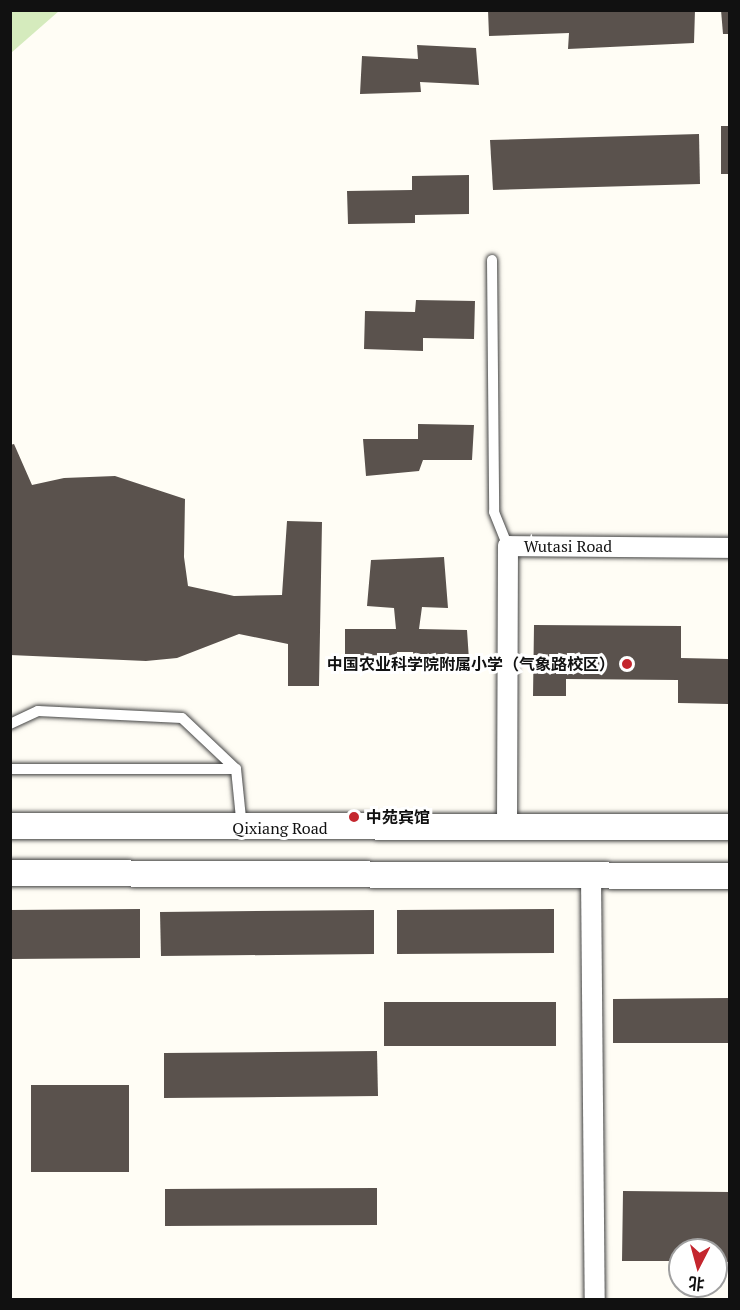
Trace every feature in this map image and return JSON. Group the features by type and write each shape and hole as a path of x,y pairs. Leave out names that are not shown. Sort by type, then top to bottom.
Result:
{"street":[{"name":"Wutasi Road","path":"507,828 508,546 729,548"},
{"name":"Qixiang Road","path":"10,826 729,827"},
{"path":"10,873 729,876"},
{"path":"591,876 595,1299"}],"lane":[{"path":"492,260 494,512 508,546"},
{"path":"10,724 38,711 182,718 236,769 242,828"},
{"path":"10,769 236,769"}],"green space":[{"path":"11,10 59,10 59,11 11,53"}],"building":[{"path":"488,10 695,10 694,43 568,49 569,33 489,36"},
{"path":"721,10 730,10 730,34 723,34"},
{"path":"417,45 476,48 479,85 420,82 421,92 360,94 362,56 418,59"},
{"path":"721,126 730,126 730,174 721,174"},
{"path":"699,134 700,184 493,190 490,140"},
{"path":"469,175 469,214 415,215 415,223 348,224 347,191 412,190 412,176"},
{"path":"416,300 475,301 474,339 423,338 423,351 364,349 365,311 415,312"},
{"path":"418,424 474,425 472,460 423,460 419,471 366,476 363,439 418,439"},
{"path":"14,444 32,485 64,478 115,476 185,499 184,557 188,586 234,596 282,595 287,521 322,522 319,686 288,686 288,644 239,634 177,658 146,661 10,655 10,445"},
{"path":"444,557 448,608 422,607 419,629 467,630 469,660 414,661 413,652 397,652 397,661 345,662 345,629 396,629 394,608 367,606 371,560"},
{"path":"534,625 681,626 681,658 728,659 728,704 678,703 678,680 566,679 566,696 533,696"},
{"path":"140,909 140,958 10,959 10,910"},
{"path":"554,909 554,953 397,954 397,910"},
{"path":"374,910 374,954 161,956 160,912"},
{"path":"730,998 730,1043 613,1043 613,999"},
{"path":"384,1002 556,1002 556,1046 384,1046"},
{"path":"377,1051 378,1096 164,1098 164,1053"},
{"path":"31,1085 129,1085 129,1172 31,1172"},
{"path":"377,1188 377,1225 165,1226 165,1189"},
{"path":"623,1191 730,1192 730,1262 728,1262 728,1238 668,1238 668,1261 622,1261"}],"place":[{"name":"中国农业科学院附属小学（气象路校区）","path":"627,664"},
{"name":"中苑宾馆","path":"354,817"}]}
